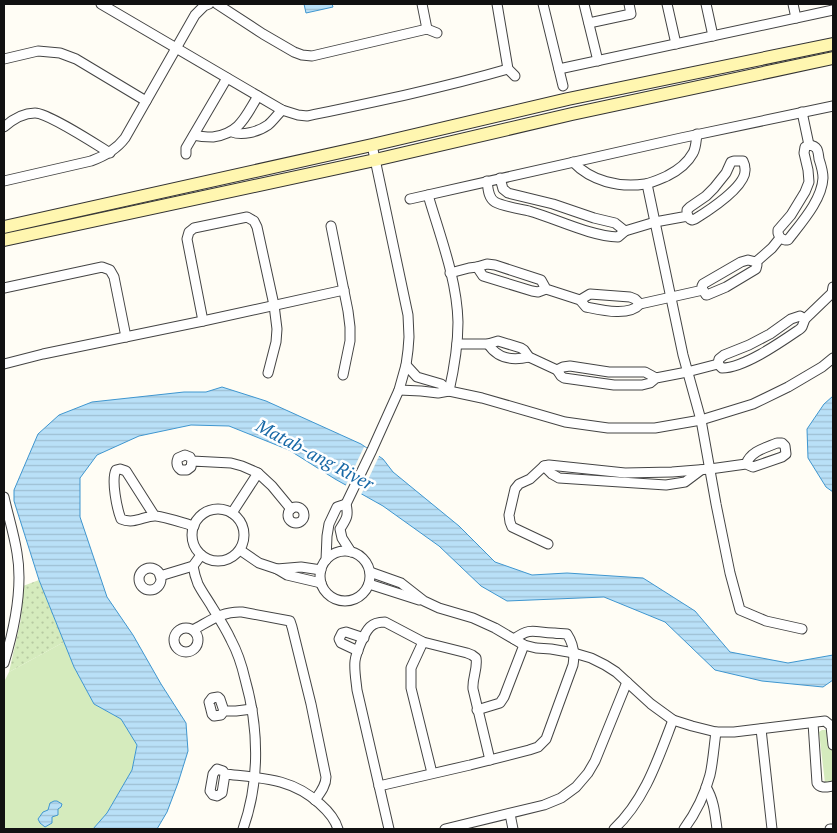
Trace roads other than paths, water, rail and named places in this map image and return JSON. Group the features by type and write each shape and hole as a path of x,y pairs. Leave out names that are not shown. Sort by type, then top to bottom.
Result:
{"street":[{"path":"101,4 282,110 307,116 512,72 497,4"},
{"path":"4,181 101,158 118,146 125,138 195,15 204,6 209,4"},
{"path":"217,4 263,34 302,55 312,56 428,29 437,34"},
{"path":"422,4 428,29"},
{"path":"543,4 563,86"},
{"path":"584,4 598,61"},
{"path":"589,23 631,14 629,4"},
{"path":"667,4 676,44"},
{"path":"706,4 713,36"},
{"path":"793,4 796,18"},
{"path":"559,69 796,18 832,8"},
{"path":"4,227 568,99 833,44"},
{"path":"4,59 38,51 60,53 76,59 146,101"},
{"path":"4,240 833,58"},
{"path":"186,154 186,148 227,78"},
{"path":"194,135 203,138 232,132 258,96"},
{"path":"410,199 697,134 833,106"},
{"path":"232,132 238,134 259,130 268,125 282,110"},
{"path":"802,112 809,145"},
{"path":"4,126 19,116 38,113 110,152"},
{"path":"573,162 587,174 608,183 647,184 671,174 688,161 694,152 697,134"},
{"path":"351,552 342,538 340,529 347,517 346,504 399,390 406,365 409,337 408,315 372,145"},
{"path":"809,145 816,146 822,167 823,179 821,188 813,205 788,240 780,238 778,230 791,214 809,182 804,153 805,147 809,145"},
{"path":"487,181 490,195 495,202 608,236 618,237 625,231 655,222 688,216 690,219 695,220 724,199 744,176 746,168 743,161 731,162 726,173 714,188 687,210 688,216"},
{"path":"500,178 503,189 508,193 553,204 615,223 625,231"},
{"path":"647,184 687,372 701,420 706,469 740,610 766,621 802,629"},
{"path":"428,195 450,272 458,322 456,358 449,391"},
{"path":"203,321 186,239 189,232 194,228 247,217 254,221 257,227 274,305 277,329 276,342 268,373"},
{"path":"331,226 348,311 350,341 344,375"},
{"path":"756,262 780,238"},
{"path":"748,260 756,262 758,265 756,269 726,287 708,295 703,290 703,284 741,262 748,260"},
{"path":"450,272 487,264 495,265 541,280 546,289"},
{"path":"477,267 483,276 532,291 538,292 546,289 580,300 586,307 608,310 634,310 640,304 703,290"},
{"path":"4,288 102,268 110,270 114,277 126,336"},
{"path":"4,364 344,290"},
{"path":"718,364 722,368 740,364 778,345 800,330 805,319 833,291"},
{"path":"580,300 590,294 635,299 640,304"},
{"path":"718,364 719,359 724,355 763,338 791,319 800,316 805,319"},
{"path":"457,344 488,344 498,341 507,343 521,348 529,357 557,370 564,378 614,385 647,385 656,378 718,364"},
{"path":"488,344 493,352 497,354 514,359 529,357"},
{"path":"399,390 438,393 449,391 482,398 565,422 608,428 655,428 701,420 753,404 788,387 822,367 833,358"},
{"path":"406,365 417,377 441,384 449,391"},
{"path":"192,462 231,463 258,473 272,486 291,509"},
{"path":"548,544 512,527 509,515 514,488 530,479 544,466 558,478 666,485 685,482 706,469 746,464"},
{"path":"154,515 126,471 116,470 114,475 115,490 121,519 126,521 140,520 154,515 194,526"},
{"path":"232,513 258,473"},
{"path":"4,497 6,518 17,554 18,578 15,618 4,663"},
{"path":"326,560 328,524 337,507 346,504"},
{"path":"214,510 232,513 238,518 244,534 244,542 240,550 226,560 208,560 196,549 193,542 194,526 199,518 214,510"},
{"path":"240,550 259,563 277,569 287,576 321,583"},
{"path":"344,551 351,552 360,556 366,563 370,572 369,584 359,597 352,600 336,600 324,590 321,583 321,570 331,555 344,551"},
{"path":"160,576 193,566 201,555"},
{"path":"193,566 199,586 218,616 240,658 252,709 256,733 256,756 251,799 243,829"},
{"path":"277,569 301,567 321,570"},
{"path":"370,572 401,584 424,601"},
{"path":"369,584 473,618 524,645 574,653 591,658 616,672 651,704 673,720 716,732 761,729 825,721 831,726 833,745"},
{"path":"193,630 226,612 242,612 290,621 311,704 326,777 324,787 315,800"},
{"path":"389,829 357,690 355,660 370,627 378,622 385,622 423,642 467,653 476,658 477,665 473,689 490,760"},
{"path":"380,786 529,750 538,747 546,739 573,665 574,653 569,638 566,634 562,633 534,630 521,634 514,639"},
{"path":"358,651 342,643 339,639 342,632 364,638"},
{"path":"423,642 411,668 411,688 432,773"},
{"path":"478,710 500,703 524,645"},
{"path":"449,829 544,805 561,798 576,787 595,761 627,682"},
{"path":"224,711 252,709"},
{"path":"614,829 629,813 640,797 650,778 673,720"},
{"path":"813,723 817,783 822,787 833,786"},
{"path":"761,729 772,829"},
{"path":"684,829 706,787 710,774 716,732"},
{"path":"226,774 274,779 299,788 329,813 338,829"},
{"path":"706,787 714,804 717,829"},
{"path":"510,814 513,829"}],"water":[{"path":"304,4 332,4 333,7 306,13"},
{"name":"Matab-ang River","path":"222,387 266,401 361,444 383,459 393,472 459,526 495,562 532,575 567,573 643,578 695,611 730,652 788,663 833,655 833,680 823,687 762,681 715,670 665,622 604,597 507,601 481,586 439,546 383,506 289,450 229,426 191,425 139,436 97,455 80,478 80,517 107,597 133,635 186,723 188,751 167,812 157,829 93,829 107,813 132,770 137,745 121,719 94,704 74,667 39,580 14,501 14,490 38,434 59,415 92,402 184,392 206,392"},
{"path":"833,396 833,492 826,487 808,458 807,429 824,404"},
{"path":"54,801 62,804 61,807 58,809 58,815 52,817 52,823 45,827 38,819 43,812 48,810 50,803"}]}
